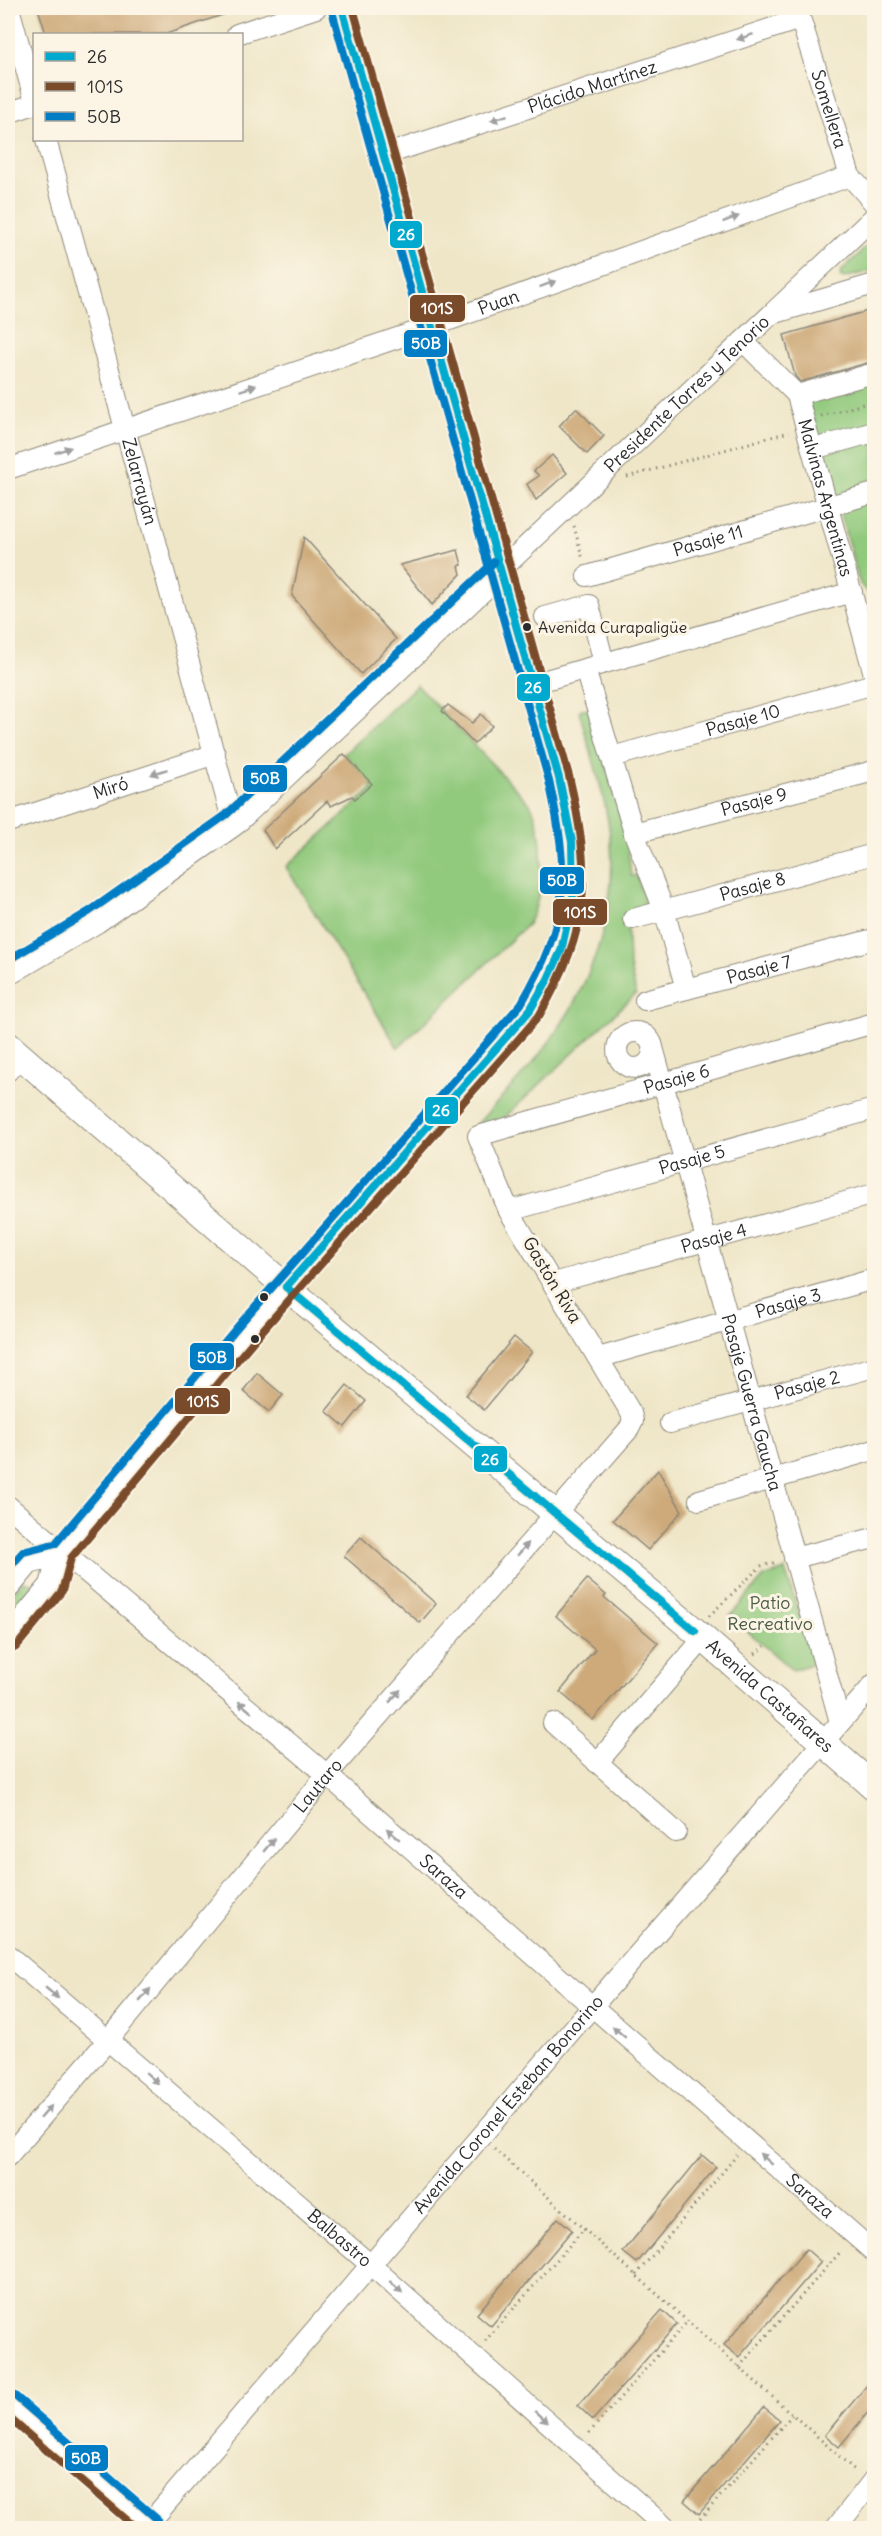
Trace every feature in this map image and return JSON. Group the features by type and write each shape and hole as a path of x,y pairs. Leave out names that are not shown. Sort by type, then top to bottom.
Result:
{"main road":[{"path":"8,1640 53,1586 61,1553 286,1287 530,1010 545,986 560,953 574,904 573,834 434,326 342,8"},
{"path":"8,972 96,920 233,823 501,570"},
{"name":"Avenida Castañares","path":"12,1057 555,1512 874,1787"},
{"path":"8,1585 28,1561 61,1553"}],"street":[{"path":"9,8 33,94"},
{"path":"240,33 316,8"},
{"name":"Plácido Martínez","path":"384,155 798,13"},
{"name":"Somellera","path":"798,13 850,176 874,203"},
{"path":"8,113 33,104"},
{"name":"Zelarrayán","path":"46,141 127,429 233,823"},
{"name":"Puan","path":"8,468 434,326 850,176"},
{"name":"Presidente Torres y Tenorio","path":"501,570 874,217"},
{"path":"772,314 874,284"},
{"name":"Malvinas Argentinas","path":"743,341 797,395 852,592 868,630 874,674"},
{"path":"797,395 874,373"},
{"path":"824,446 874,432"},
{"name":"Pasaje 11","path":"587,576 874,493"},
{"path":"532,684 852,592"},
{"path":"545,617 589,605 604,663"},
{"path":"585,669 634,833 663,910 686,989"},
{"name":"Pasaje 10","path":"612,757 874,684"},
{"name":"Miró","path":"8,822 214,754"},
{"name":"Pasaje 9","path":"634,833 874,771"},
{"name":"Pasaje 8","path":"633,919 874,854"},
{"name":"Pasaje 7","path":"645,1000 874,939"},
{"name":"Pasaje 6","path":"478,1136 874,1023"},
{"path":"629,1068 641,1068 651,1061 652,1044 639,1032 622,1038 617,1055 629,1068 663,1083"},
{"name":"Pasaje Guerra Gaucha","path":"652,1044 840,1722"},
{"name":"Pasaje 5","path":"509,1210 874,1109"},
{"name":"Gastón Riva","path":"478,1136 509,1210 554,1283 633,1421"},
{"name":"Pasaje 4","path":"554,1283 874,1194"},
{"name":"Pasaje 3","path":"598,1358 874,1279"},
{"name":"Pasaje 2","path":"670,1423 874,1367"},
{"name":"Lautaro","path":"8,2156 108,2040 327,1775 629,1429 633,1421"},
{"path":"699,1500 874,1450"},
{"name":"Saraza","path":"8,1506 327,1775 591,2008 874,2252"},
{"path":"794,1558 874,1538"},
{"path":"597,1763 699,1635"},
{"name":"Avenida Coronel Esteban Bonorino","path":"148,2528 591,2008 874,1684"},
{"path":"553,1723 676,1832"},
{"name":"Balbastro","path":"8,1955 372,2266 666,2529"},
{"path":"8,2404 148,2528"},
{"path":"836,2529 873,2481"}],"path":[{"path":"626,477 797,429 816,417 874,401"},
{"path":"699,1635 761,1566 794,1558"},
{"path":"482,2138 793,2415 873,2481"},
{"path":"636,2275 747,2143"},
{"path":"472,2356 584,2229"},
{"path":"739,2367 855,2235"},
{"path":"576,2448 688,2321"},
{"path":"692,2529 793,2415"}],"green space":[{"path":"874,240 874,270 844,278 840,276 841,271"},
{"path":"874,379 874,600 860,584 808,402 809,398"},
{"path":"417,685 530,804 539,831 541,864 538,897 528,924 398,1048 286,867 371,790 371,784 344,754"},
{"path":"590,709 627,838 631,876 637,875 647,910 627,916 629,962 636,994 504,1118 504,1124 470,1132 526,1071 556,1032 581,989 600,942 610,894 611,844 602,794 579,711"},
{"name":"Patio Recreativo","path":"785,1570 815,1663 792,1670 730,1616 764,1577"},
{"path":"22,1581 32,1583 36,1591 8,1625 8,1599"}],"building":[{"path":"38,8 236,8 237,10 169,33 46,33"},
{"path":"874,309 874,361 800,382 795,376 784,335"},
{"path":"576,408 604,436 587,454 559,426"},
{"path":"552,455 567,473 536,500 527,484 539,476 534,471"},
{"path":"304,537 396,639 361,674 292,596"},
{"path":"458,550 462,565 459,566 461,574 432,605 400,565"},
{"path":"448,705 472,723 481,714 492,726 474,744 442,711"},
{"path":"344,754 372,784 355,799 352,796 331,806 327,801 275,849 263,830"},
{"path":"514,1337 532,1352 484,1410 466,1395"},
{"path":"257,1373 283,1395 269,1412 243,1391"},
{"path":"347,1385 366,1401 345,1427 326,1411"},
{"path":"658,1470 682,1511 648,1550 613,1520"},
{"path":"361,1537 436,1604 420,1623 344,1556"},
{"path":"587,1579 606,1595 604,1597 658,1643 593,1720 560,1692 595,1649 556,1616"},
{"path":"702,2155 716,2167 637,2263 623,2252"},
{"path":"558,2218 572,2230 491,2326 477,2314"},
{"path":"806,2249 821,2262 739,2357 724,2345"},
{"path":"662,2310 677,2324 593,2420 578,2406"},
{"path":"874,2377 874,2405 839,2447 825,2435"},
{"path":"764,2407 780,2420 699,2514 684,2501"}],"transit line":[{"name":"26","path":"286,1287 530,1010 561,951 573,897 572,842 559,778 342,8"},
{"name":"101S","path":"16,1647 62,1591 71,1558 255,1339 539,1016 569,955 577,927 582,899 583,872 581,842 569,776 353,8"},
{"name":"50B","path":"8,1569 23,1552 55,1544 239,1325 521,1004 549,947 557,921 562,870 556,814 549,781 332,11"},
{"name":"50B","path":"8,960 90,911 226,815 494,562"},
{"name":"26","path":"286,1287 695,1631"},
{"name":"50B","path":"15,2396 158,2520"},
{"name":"101S","path":"8,2417 136,2528"}],"place":[{"name":"Avenida Curapaligüe","path":"527,627"}]}
